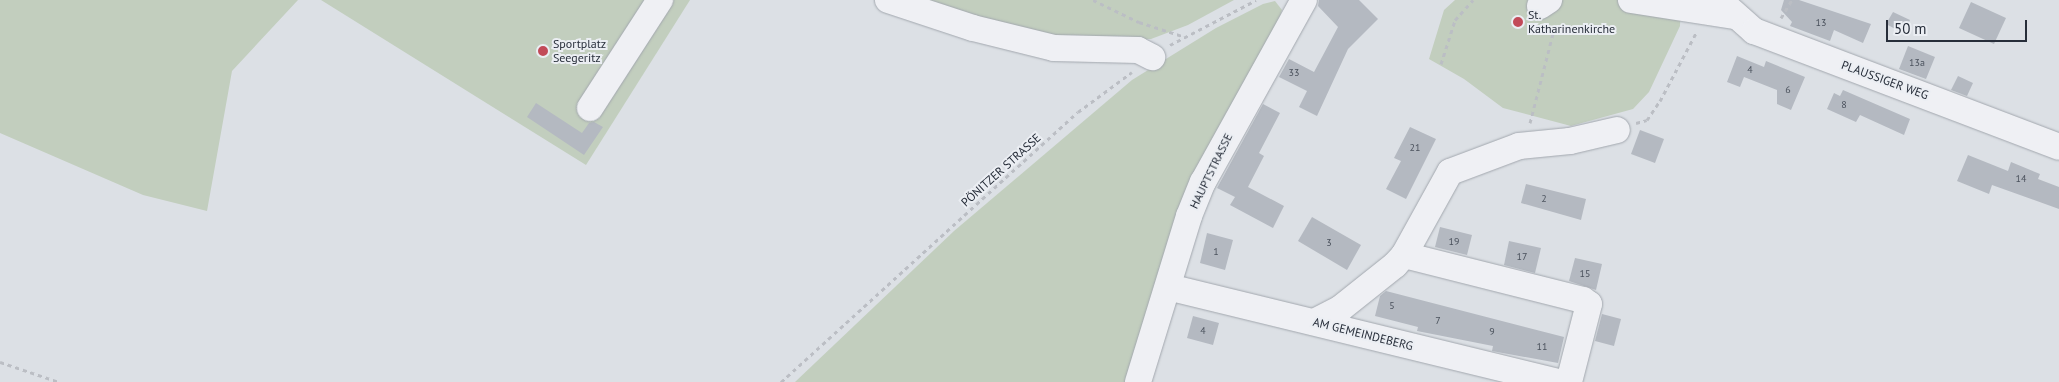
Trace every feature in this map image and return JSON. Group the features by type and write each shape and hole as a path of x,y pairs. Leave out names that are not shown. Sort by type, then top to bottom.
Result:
{"street":[{"path":"590,108 660,0"},
{"path":"888,0 973,28 1054,48 1138,50 1152,56"},
{"name":"HAUPTSTRASSE","path":"1138,382 1189,216 1203,182 1304,0"},
{"path":"1631,0 1716,9"},
{"name":"PLAUSSIGER WEG","path":"1716,9 1754,31 2059,147"},
{"path":"1314,322 1341,308 1404,255 1450,172 1519,146 1570,140 1617,130"},
{"path":"1404,255 1583,300 1588,304 1569,382"},
{"name":"AM GEMEINDEBERG","path":"1168,287 1556,382"}],"path":[{"path":"1093,0 1156,29 1183,36"},
{"name":"PÖNITZER STRASSE","path":"781,382 1078,112 1152,56 1183,36 1256,0"},
{"path":"1441,64 1455,20 1473,0"},
{"path":"1519,146 1533,116 1549,6"},
{"path":"1617,130 1647,120 1660,101 1698,29 1716,9"},
{"path":"0,362 59,382"}],"green space":[{"path":"0,0 298,0 232,71 207,211 143,195 0,133"},
{"name":"Sportplatz Seegeritz","path":"321,0 690,0 586,165"},
{"path":"921,0 1234,0 1188,25 1151,39 1112,39 1039,37"},
{"path":"1455,0 1681,0 1680,26 1649,92 1633,109 1571,126 1503,108 1464,79 1429,59 1444,10"},
{"path":"1275,1 1282,10 1280,17 1128,382 795,382 954,231 1132,80 1216,28 1263,4"}],"building":[{"path":"1319,0 1359,0 1378,19 1348,49 1317,116 1299,107 1307,91 1279,77 1289,59 1314,72 1338,27 1318,6"},
{"path":"1784,0 1799,0 1871,24 1863,43 1834,30 1830,41 1790,26 1792,22 1781,10"},
{"path":"1971,2 2006,18 1994,44 1959,28"},
{"path":"1893,12 1910,20 1903,33 1886,24"},
{"path":"1908,46 1935,57 1926,79 1899,69"},
{"path":"1737,56 1764,67 1766,61 1805,77 1791,110 1777,104 1777,90 1744,77 1740,87 1727,82"},
{"path":"1958,76 1973,83 1967,96 1951,90"},
{"path":"1843,90 1910,119 1904,135 1860,115 1856,122 1827,109 1834,93 1840,96"},
{"path":"536,103 582,133 589,123 594,122 603,127 584,155 527,117"},
{"path":"1263,104 1280,113 1259,153 1264,156 1248,187 1284,206 1273,228 1230,205 1235,197 1217,188"},
{"path":"1410,127 1436,139 1406,199 1386,189 1401,161 1394,158"},
{"path":"1640,130 1664,139 1655,163 1631,154"},
{"path":"1968,155 2008,171 2011,162 2040,174 2038,179 2059,187 2059,209 1992,185 1989,194 1957,181"},
{"path":"1526,184 1586,199 1581,220 1521,203"},
{"path":"1312,217 1361,245 1347,270 1298,241"},
{"path":"1440,227 1472,235 1467,255 1435,247"},
{"path":"1207,233 1233,240 1225,270 1200,263"},
{"path":"1509,241 1541,248 1535,273 1504,265"},
{"path":"1575,258 1602,264 1596,290 1569,281"},
{"path":"1386,291 1564,337 1558,363 1492,351 1493,346 1417,331 1418,327 1375,316 1380,296"},
{"path":"1602,314 1621,319 1614,346 1595,341"},
{"path":"1193,316 1219,323 1213,345 1187,338"}],"place":[{"name":"St. Katharinenkirche","path":"1518,22"},
{"name":"Sportplatz Seegeritz","path":"543,51"}]}
